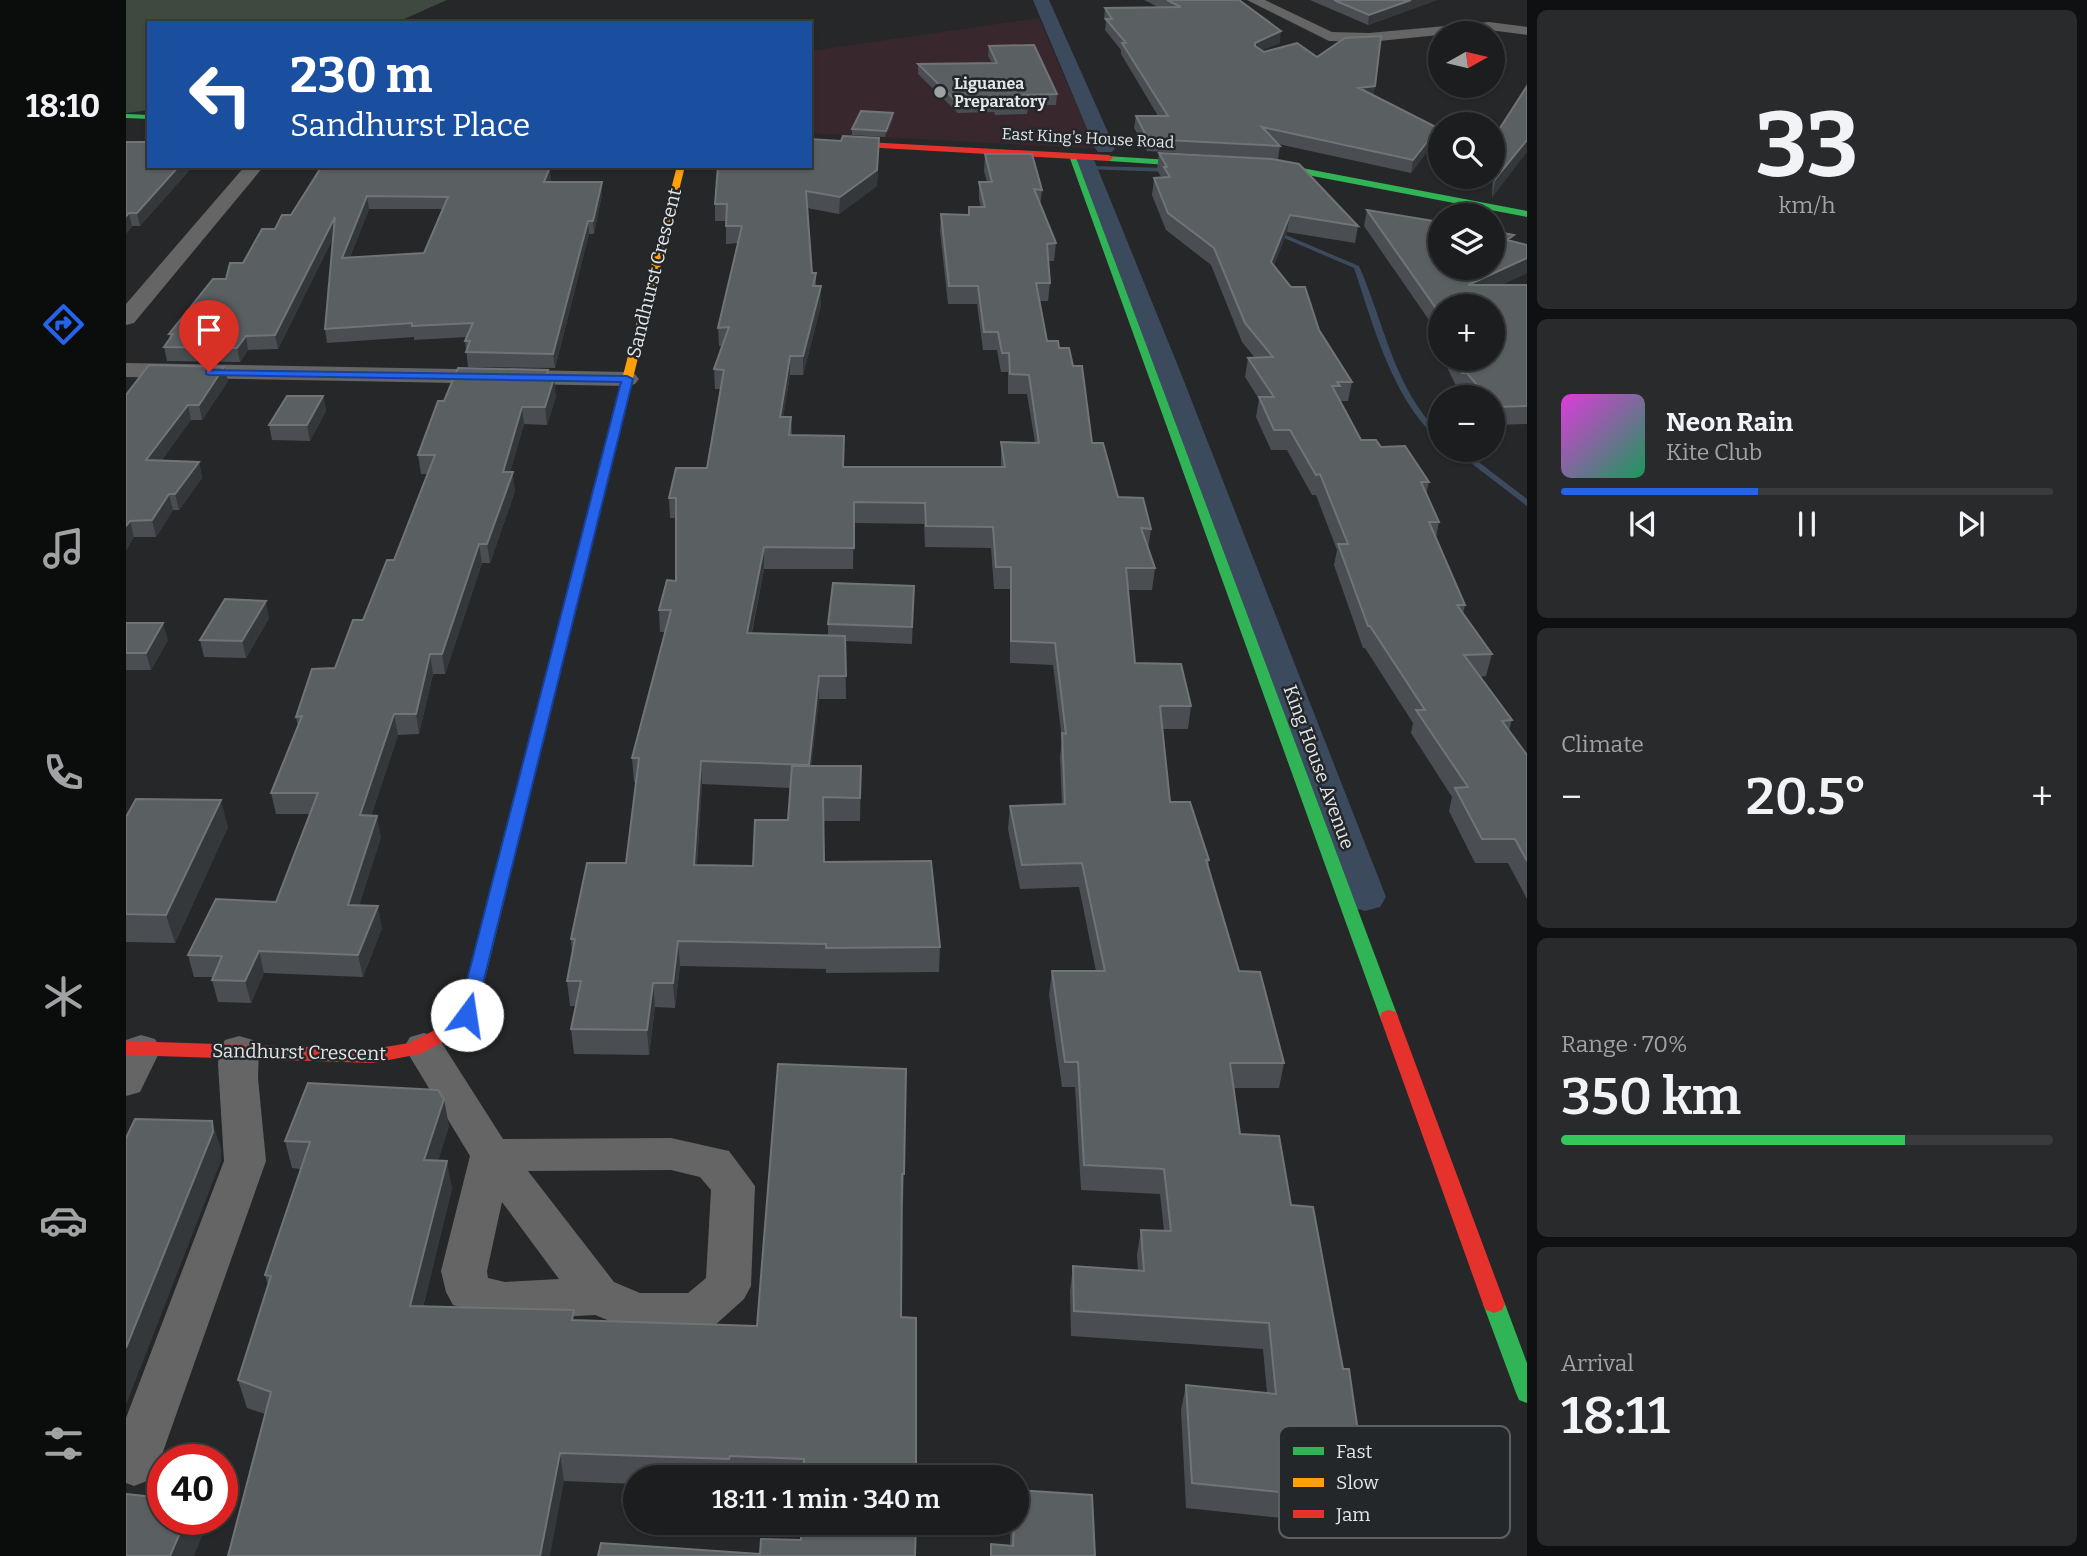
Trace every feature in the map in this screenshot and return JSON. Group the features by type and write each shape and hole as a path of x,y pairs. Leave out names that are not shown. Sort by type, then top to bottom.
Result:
{"street":[{"path":"1254,0 1329,36 1362,38 1492,21 1527,31"},
{"path":"1304,45 1329,36"},
{"path":"126,116 147,117"},
{"name":"East King's House Road","path":"812,141 1188,160 1315,172 1430,197 1527,214"},
{"name":"King House Avenue","path":"1071,155 1527,1393"},
{"path":"126,318 253,168"},
{"name":"Sandhurst Crescent","path":"131,1059 239,1050 373,1056 400,1054 424,1047 448,1033 467,1015 680,168"},
{"path":"126,370 627,379"},
{"path":"424,1047 491,1155 598,1296"},
{"path":"134,1463 245,1161 246,1135 236,1076 239,1050"},
{"path":"671,1154 714,1163 733,1186 728,1286 698,1312 637,1313 598,1296 505,1301 469,1292 464,1270 491,1155 671,1154"}],"shaded area":[{"name":"Liguanea Preparatory","path":"1039,18 1095,149 812,133 812,51"}],"green space":[{"path":"126,0 447,0 400,21 147,21 147,110 126,113"}],"building":[{"path":"1167,0 1239,0 1281,31 1255,43 1255,46 1264,52 1297,43 1317,57 1345,38 1381,36 1375,86 1359,88 1428,123 1428,141 1413,160 1262,127 1280,146 1148,139 1136,116 1168,116 1122,43 1126,43 1106,19 1112,19 1105,8 1181,7"},
{"path":"1334,0 1411,0 1369,15"},
{"path":"1034,45 1057,94 1024,95 1028,104 996,104 995,101 958,103 918,64 997,63 989,46"},
{"path":"1527,86 1527,140 1505,167 1505,120"},
{"path":"861,111 893,113 886,131 852,129"},
{"path":"843,136 879,138 877,170 840,197 806,191 812,273 816,273 813,286 821,286 803,356 790,356 780,417 791,417 789,435 844,436 843,467 1005,467 1001,442 1039,443 1029,375 1010,374 1009,353 1002,353 998,332 984,332 978,286 949,286 941,214 969,215 969,207 985,207 979,182 992,182 985,154 1032,154 1042,190 1034,189 1056,243 1047,244 1050,283 1036,283 1047,341 1058,341 1059,348 1069,348 1073,366 1082,366 1092,443 1103,443 1118,497 1143,498 1151,529 1141,528 1155,568 1126,568 1135,663 1181,664 1191,706 1160,706 1170,802 1190,802 1239,971 1260,972 1284,1063 1230,1063 1240,1134 1279,1136 1291,1205 1313,1207 1343,1369 1349,1369 1357,1426 1279,1426 1279,1492 1192,1483 1186,1385 1276,1394 1269,1323 1074,1311 1073,1266 1144,1271 1141,1230 1171,1231 1164,1169 1084,1165 1078,1062 1065,1062 1052,971 1105,971 1082,863 1022,865 1010,806 1065,804 1062,733 1066,734 1055,643 1011,641 1011,567 996,567 993,527 926,526 925,503 854,502 854,548 764,547 747,633 845,636 846,676 819,676 809,765 701,761 694,865 753,866 755,820 788,820 792,766 861,766 860,798 823,797 824,862 931,861 940,947 826,948 826,944 678,941 673,983 653,983 647,1030 571,1029 581,981 567,981 575,939 571,939 587,863 626,863 639,758 632,758 671,610 659,610 667,580 676,581 676,498 669,498 676,468 707,468 724,370 714,369 729,327 718,328 742,226 726,226 727,204 715,204 718,168 812,168 812,139 841,141"},
{"path":"126,142 147,142 147,168 177,168 137,213 129,213 126,216"},
{"path":"1159,153 1272,159 1299,164 1358,226 1290,215 1271,262 1291,287 1305,287 1319,330 1352,382 1337,382 1340,386 1332,386 1361,440 1376,440 1381,447 1405,446 1429,482 1421,482 1439,522 1429,522 1465,605 1457,605 1492,654 1464,655 1512,720 1502,721 1527,755 1527,861 1515,839 1482,839 1455,788 1468,787 1416,710 1425,710 1368,626 1338,544 1348,544 1320,474 1316,475 1290,430 1274,430 1259,397 1274,397 1248,358 1273,357 1245,323 1214,248 1168,213 1154,178 1170,177"},
{"path":"321,168 550,168 544,182 602,182 593,221 588,221 553,354 466,352 470,341 465,341 473,323 412,326 412,323 325,329 335,217 275,335 246,336 237,348 164,347 173,334 169,334 213,279 226,279 230,263 243,263 262,229 275,229 282,215 291,215","holes":["367,196 448,197 424,253 342,258"]},
{"path":"1367,210 1428,220 1428,280 1479,280 1468,285 1527,285 1527,406 1505,407 1505,385 1477,385 1467,373 1461,371 1505,371 1505,294 1428,294 1428,297"},
{"path":"1505,233 1514,235 1507,240 1527,245 1527,258 1505,268"},
{"path":"149,365 224,367 199,405 188,405 146,460 199,462 175,494 169,494 152,520 130,521 126,526 126,395"},
{"path":"458,368 548,370 546,378 554,378 545,407 522,407 503,472 513,472 487,544 479,544 442,654 430,654 416,714 394,714 360,815 377,816 348,905 378,906 358,955 259,951 245,981 212,980 222,956 188,955 216,899 276,902 318,793 271,793 302,716 296,717 312,669 335,668 353,620 363,620 387,560 394,560 435,455 418,455 438,401 444,401"},
{"path":"287,396 323,396 307,425 269,425"},
{"path":"833,583 914,586 912,627 828,624"},
{"path":"225,599 266,601 242,641 200,640"},
{"path":"126,623 163,623 146,653 126,653"},
{"path":"136,799 221,800 166,915 126,914 126,817"},
{"path":"778,1064 906,1069 901,1317 916,1318 916,1465 804,1465 804,1459 560,1453 540,1556 228,1556 234,1535 238,1535 238,1518 271,1392 238,1380 271,1276 265,1275 310,1142 285,1141 308,1083 438,1090 444,1099 424,1160 447,1161 410,1306 574,1310 572,1320 757,1326"},
{"path":"135,1119 212,1121 213,1132 126,1348 126,1138"},
{"path":"1029,1491 1092,1495 1095,1556 991,1556 991,1544 1013,1546 1013,1535 1029,1535"},
{"path":"126,1494 147,1496 147,1535 179,1535 170,1556 126,1556"},
{"path":"801,1535 916,1535 915,1556 598,1556 601,1543 760,1554 761,1539 801,1540"}],"waterway":[{"path":"1041,0 1105,148"},
{"path":"1084,162 1165,366 1365,897"},
{"path":"1086,168 1170,170"},
{"path":"1272,231 1357,267 1390,359 1413,406 1428,426"},
{"path":"1474,462 1527,503"}],"traffic: fast":[{"path":"126,116 147,117"},
{"path":"1071,155 1389,1017"},
{"path":"1109,158 1302,171 1527,214"},
{"path":"449,1030 467,1015 603,476"},
{"path":"1494,1304 1527,1393"}],"traffic: slow":[{"path":"603,476 680,168"}],"traffic: jam":[{"path":"812,141 1109,158"},
{"path":"1389,1017 1494,1304"},
{"path":"126,1048 373,1056 413,1049 449,1030"}],"place":[{"name":"Liguanea Preparatory","path":"940,92"}],"route":[{"path":"209,372 627,379 467,1015"}]}
